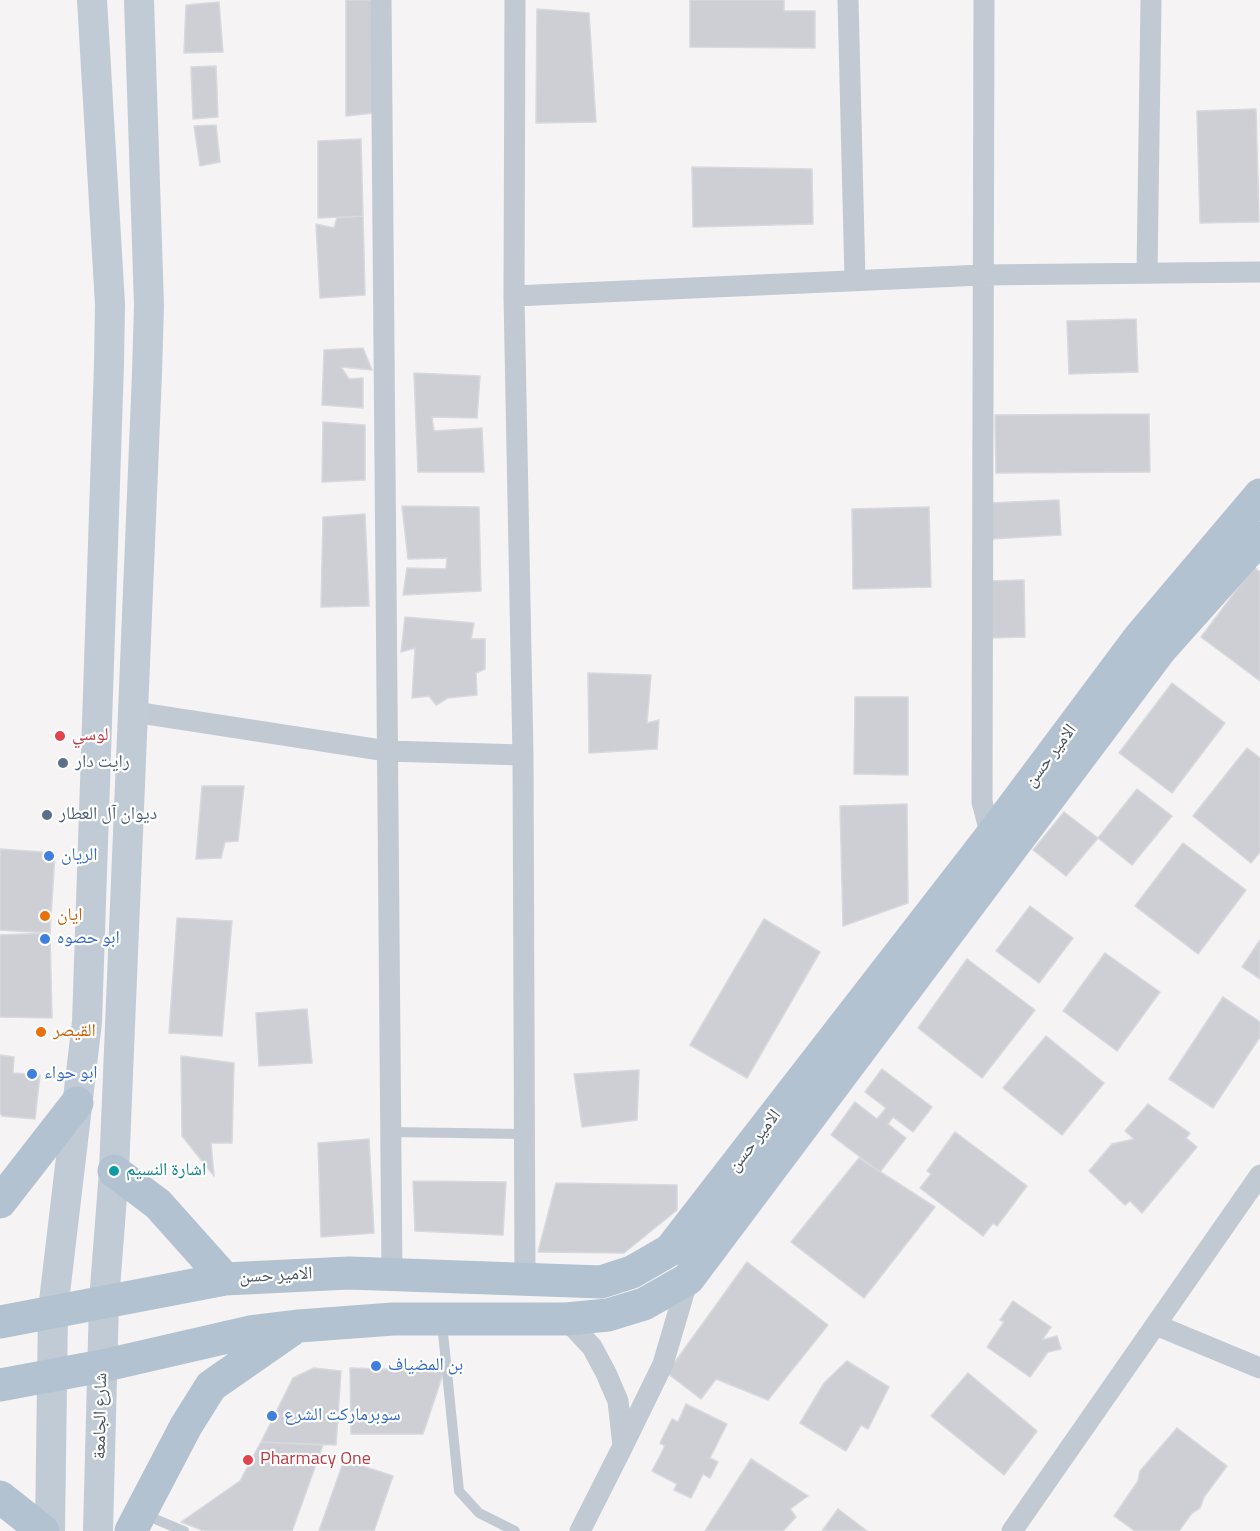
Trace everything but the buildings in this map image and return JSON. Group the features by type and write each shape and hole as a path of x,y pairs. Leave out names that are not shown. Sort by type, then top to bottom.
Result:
{"main road":[{"path":"50,1531 52,1310 87,1022 93,896 110,304 92,0"},
{"name":"شارع الجامعة","path":"98,1531 104,1301 114,1171 149,305 140,0"},
{"name":"الامير حسن","path":"0,1322 52,1310 225,1279 322,1273 601,1282 632,1272 670,1250 992,836 1139,638 1260,495"},
{"name":"الامير حسن","path":"0,1385 102,1366 250,1332 299,1326 393,1319 566,1319 628,1310 654,1299 688,1279 1160,650 1260,538"},
{"path":"0,1202 77,1103"},
{"path":"114,1171 158,1204 225,1279"},
{"path":"136,1522 186,1426 211,1386 242,1362 299,1326"},
{"path":"0,1497 43,1531"}],"street":[{"path":"381,0 392,1275"},
{"path":"515,0 514,296 523,755 525,1278"},
{"path":"848,0 855,279"},
{"path":"984,0 982,802 992,836"},
{"path":"1147,273 1150,0"},
{"path":"514,296 855,279 982,275 1260,272"},
{"path":"134,712 387,751 523,755"},
{"path":"1012,1531 1260,1175"},
{"path":"581,1531 663,1364 688,1279"},
{"path":"566,1319 592,1347 606,1373 618,1401 623,1446"},
{"path":"1156,1325 1260,1368"}],"lane":[{"path":"390,1132 524,1134"},
{"path":"442,1319 459,1491 478,1513 515,1531"},
{"path":"136,1522 184,1531"}],"place":[{"name":"لوسي","path":"60,736"},
{"name":"رايت دار","path":"63,763"},
{"name":"ديوان آل العطار","path":"47,815"},
{"name":"الريان","path":"49,856"},
{"name":"ايان","path":"45,916"},
{"name":"ابو حصوه","path":"45,939"},
{"name":"القيصر","path":"41,1032"},
{"name":"ابو حواء","path":"32,1074"},
{"name":"اشارة النسيم","path":"114,1171"},
{"name":"بن المضياف","path":"376,1366"},
{"name":"سوبرماركت الشرع","path":"272,1416"},
{"name":"Pharmacy One","path":"248,1460"}]}
